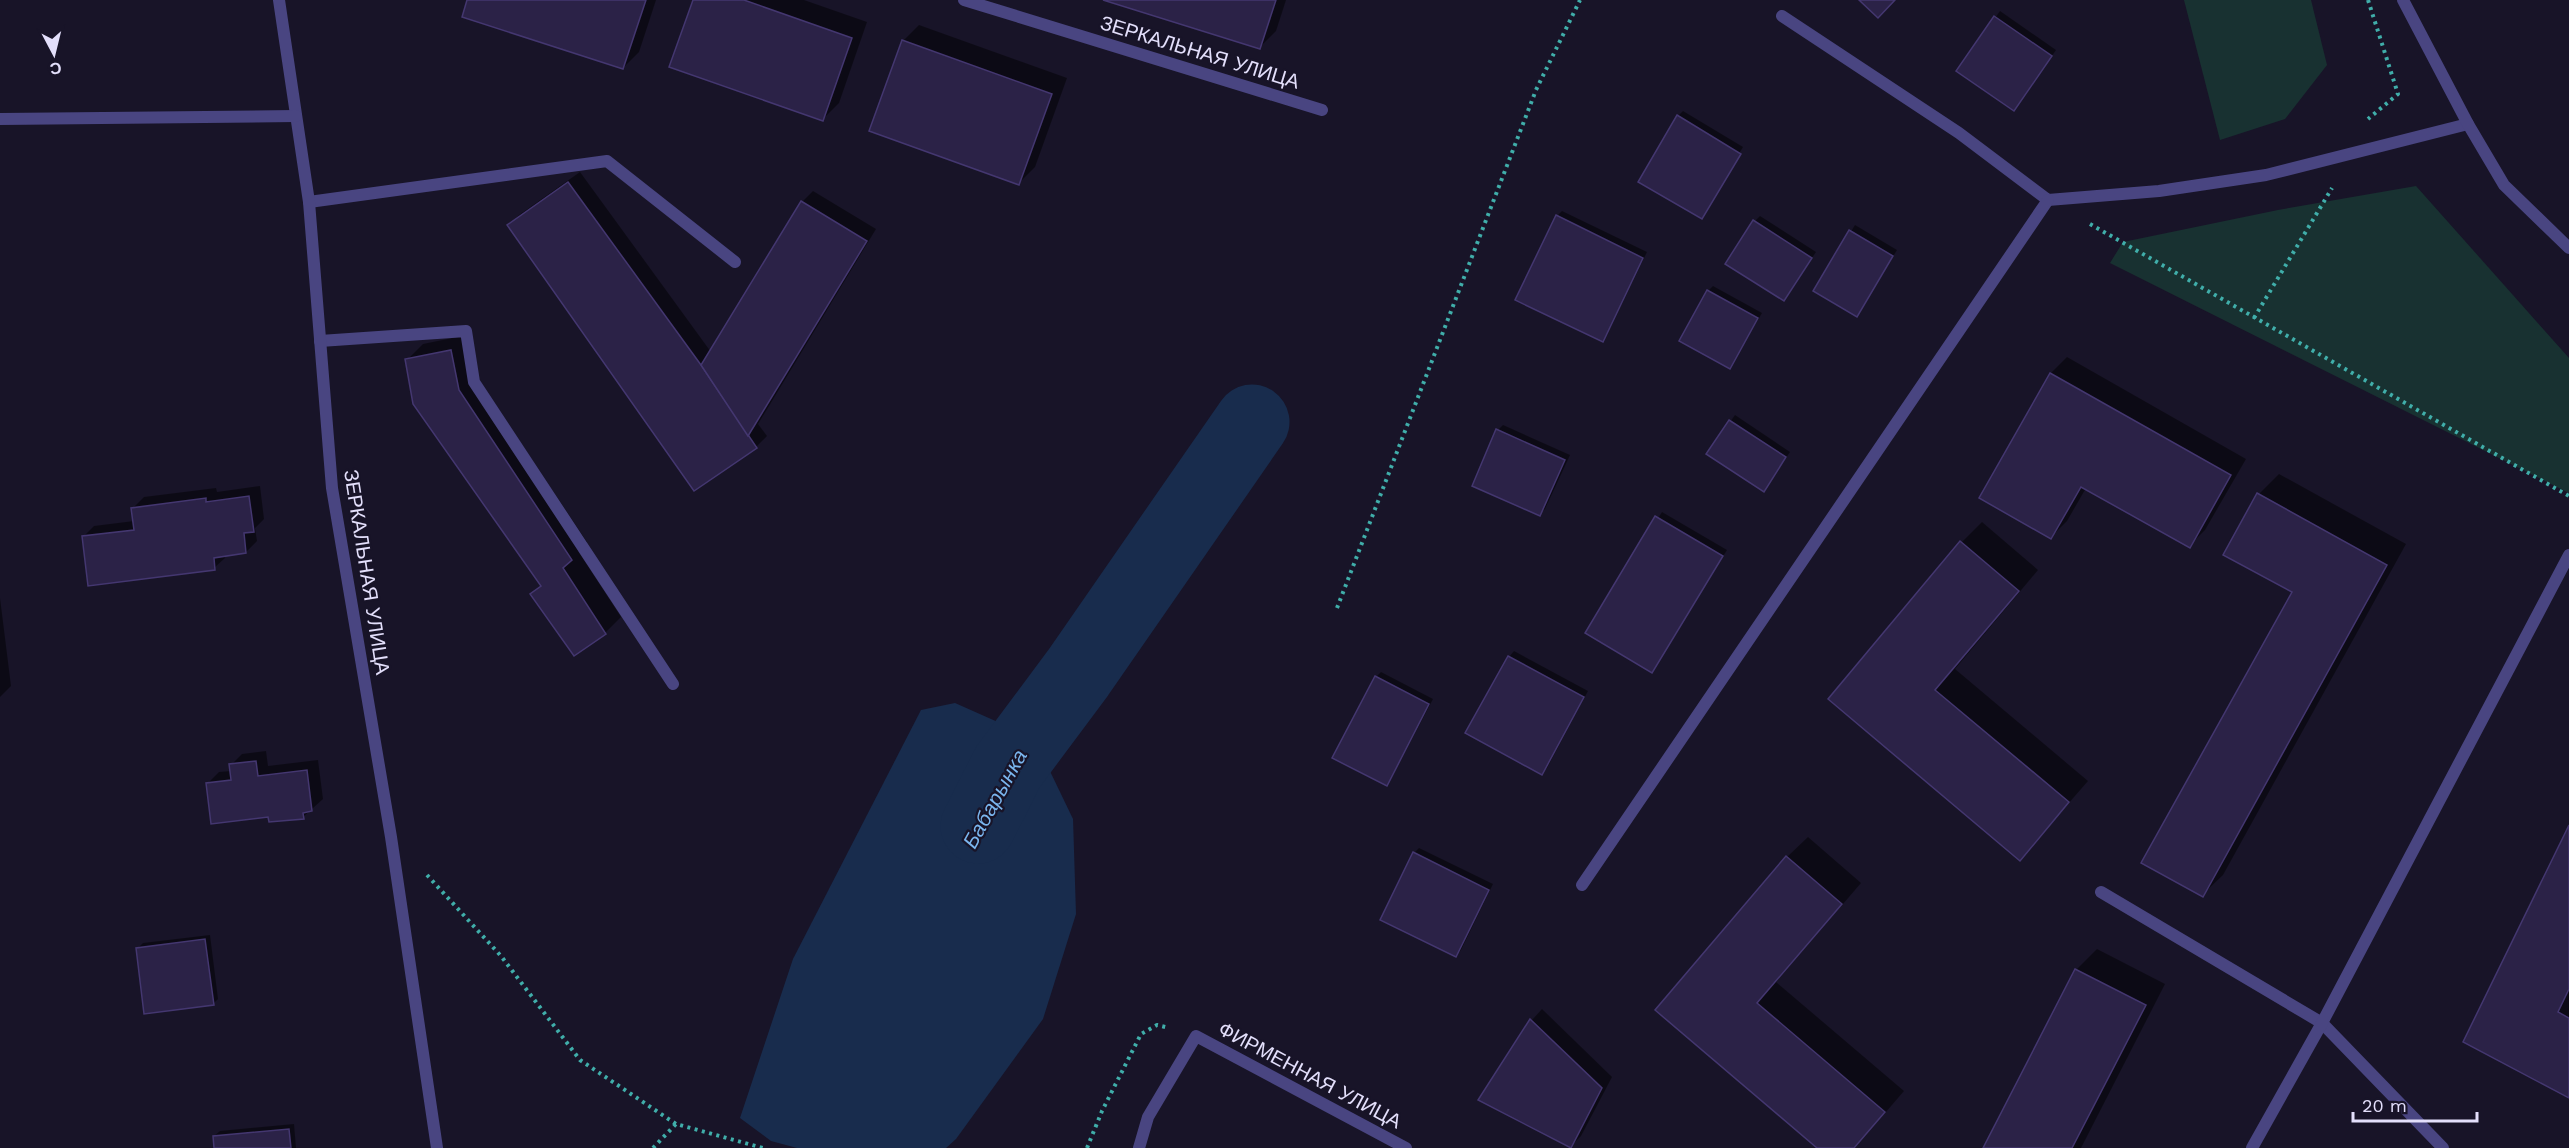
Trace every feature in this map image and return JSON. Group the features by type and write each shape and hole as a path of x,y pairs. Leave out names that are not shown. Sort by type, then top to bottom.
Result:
{"street":[{"name":"ЗЕРКАЛЬНАЯ УЛИЦА","path":"279,0 309,202 332,488 391,837 437,1148"},
{"name":"ЗЕРКАЛЬНАЯ УЛИЦА","path":"963,0 1322,110"},
{"path":"2403,0 2468,124 2504,185 2569,248"},
{"path":"1782,16 1959,133 2048,200 2160,191 2266,175 2468,124"},
{"path":"0,119 296,116"},
{"path":"309,202 607,161 735,262"},
{"path":"1582,885 2048,200"},
{"path":"320,341 466,331 474,382 673,684"},
{"path":"2253,1148 2322,1023 2569,555"},
{"path":"2102,892 2322,1023 2443,1148"},
{"path":"1139,1148 1148,1117 1196,1036"},
{"name":"ФИРМЕННАЯ УЛИЦА","path":"1196,1036 1406,1148"}],"path":[{"path":"1337,608 1536,90 1580,0"},
{"path":"2361,125 2398,94 2368,0"},
{"path":"2254,318 2354,151"},
{"path":"2067,198 2093,228 2569,496"},
{"path":"391,837 501,956 580,1060 676,1124 763,1148"},
{"path":"1087,1148 1102,1111 1141,1034 1157,1025 1196,1036"},
{"path":"653,1148 676,1124"}],"green space":[{"path":"2184,0 2311,0 2327,65 2285,119 2220,140"},
{"path":"2416,186 2569,358 2569,493 2110,263 2123,242 2278,210"}],"water":[{"path":"955,703 1034,738 1073,819 1076,914 1043,1019 956,1139 946,1148 797,1148 771,1141 740,1118 793,959 921,710"}],"building":[{"path":"467,0 646,0 623,69 462,17"},
{"path":"693,0 744,0 852,38 823,121 669,67"},
{"path":"1103,0 1276,0 1260,49"},
{"path":"1859,0 1895,0 1878,18"},
{"path":"1994,16 2052,56 2014,111 1956,71"},
{"path":"902,40 1052,94 1019,185 869,131"},
{"path":"1677,115 1741,154 1702,219 1638,182"},
{"path":"568,182 701,365 757,448 694,491 507,225"},
{"path":"801,201 867,241 748,436 701,365"},
{"path":"1556,215 1643,258 1603,342 1515,300"},
{"path":"1753,220 1812,258 1784,301 1725,264"},
{"path":"1849,230 1893,256 1857,317 1813,291"},
{"path":"1707,290 1758,318 1730,369 1679,341"},
{"path":"451,350 459,390 572,560 563,568 606,634 574,656 530,594 541,586 413,404 405,359"},
{"path":"2050,373 2231,475 2190,548 2081,487 2051,539 1979,498"},
{"path":"1729,420 1786,457 1764,492 1706,454"},
{"path":"1496,429 1565,460 1540,516 1472,486"},
{"path":"2257,493 2387,565 2203,897 2141,863 2292,592 2223,555"},
{"path":"249,496 254,532 244,533 246,553 214,558 215,570 88,586 82,536 134,530 131,508 206,498 206,502"},
{"path":"1655,516 1723,556 1652,673 1585,633"},
{"path":"1960,541 2019,591 1935,690 2069,802 2020,861 1828,699"},
{"path":"1508,656 1584,697 1542,775 1465,733"},
{"path":"1375,676 1429,704 1387,786 1332,758"},
{"path":"256,761 258,776 307,770 312,811 303,813 304,819 269,822 268,817 211,824 206,783 231,780 229,764"},
{"path":"2569,825 2569,989 2558,1012 2569,1018 2569,1098 2463,1042"},
{"path":"1413,852 1489,890 1456,957 1380,920"},
{"path":"1786,856 1842,904 1757,1003 1885,1112 1854,1148 1817,1148 1655,1010"},
{"path":"205,939 214,1005 144,1014 136,948"},
{"path":"2075,969 2146,1005 2072,1148 1983,1148"},
{"path":"1530,1019 1602,1088 1571,1148 1478,1100"},
{"path":"289,1129 291,1148 214,1148 213,1136"}],"waterway":[{"name":"Бабарынка","path":"978,826 1008,767 1078,673 1252,422"}]}
